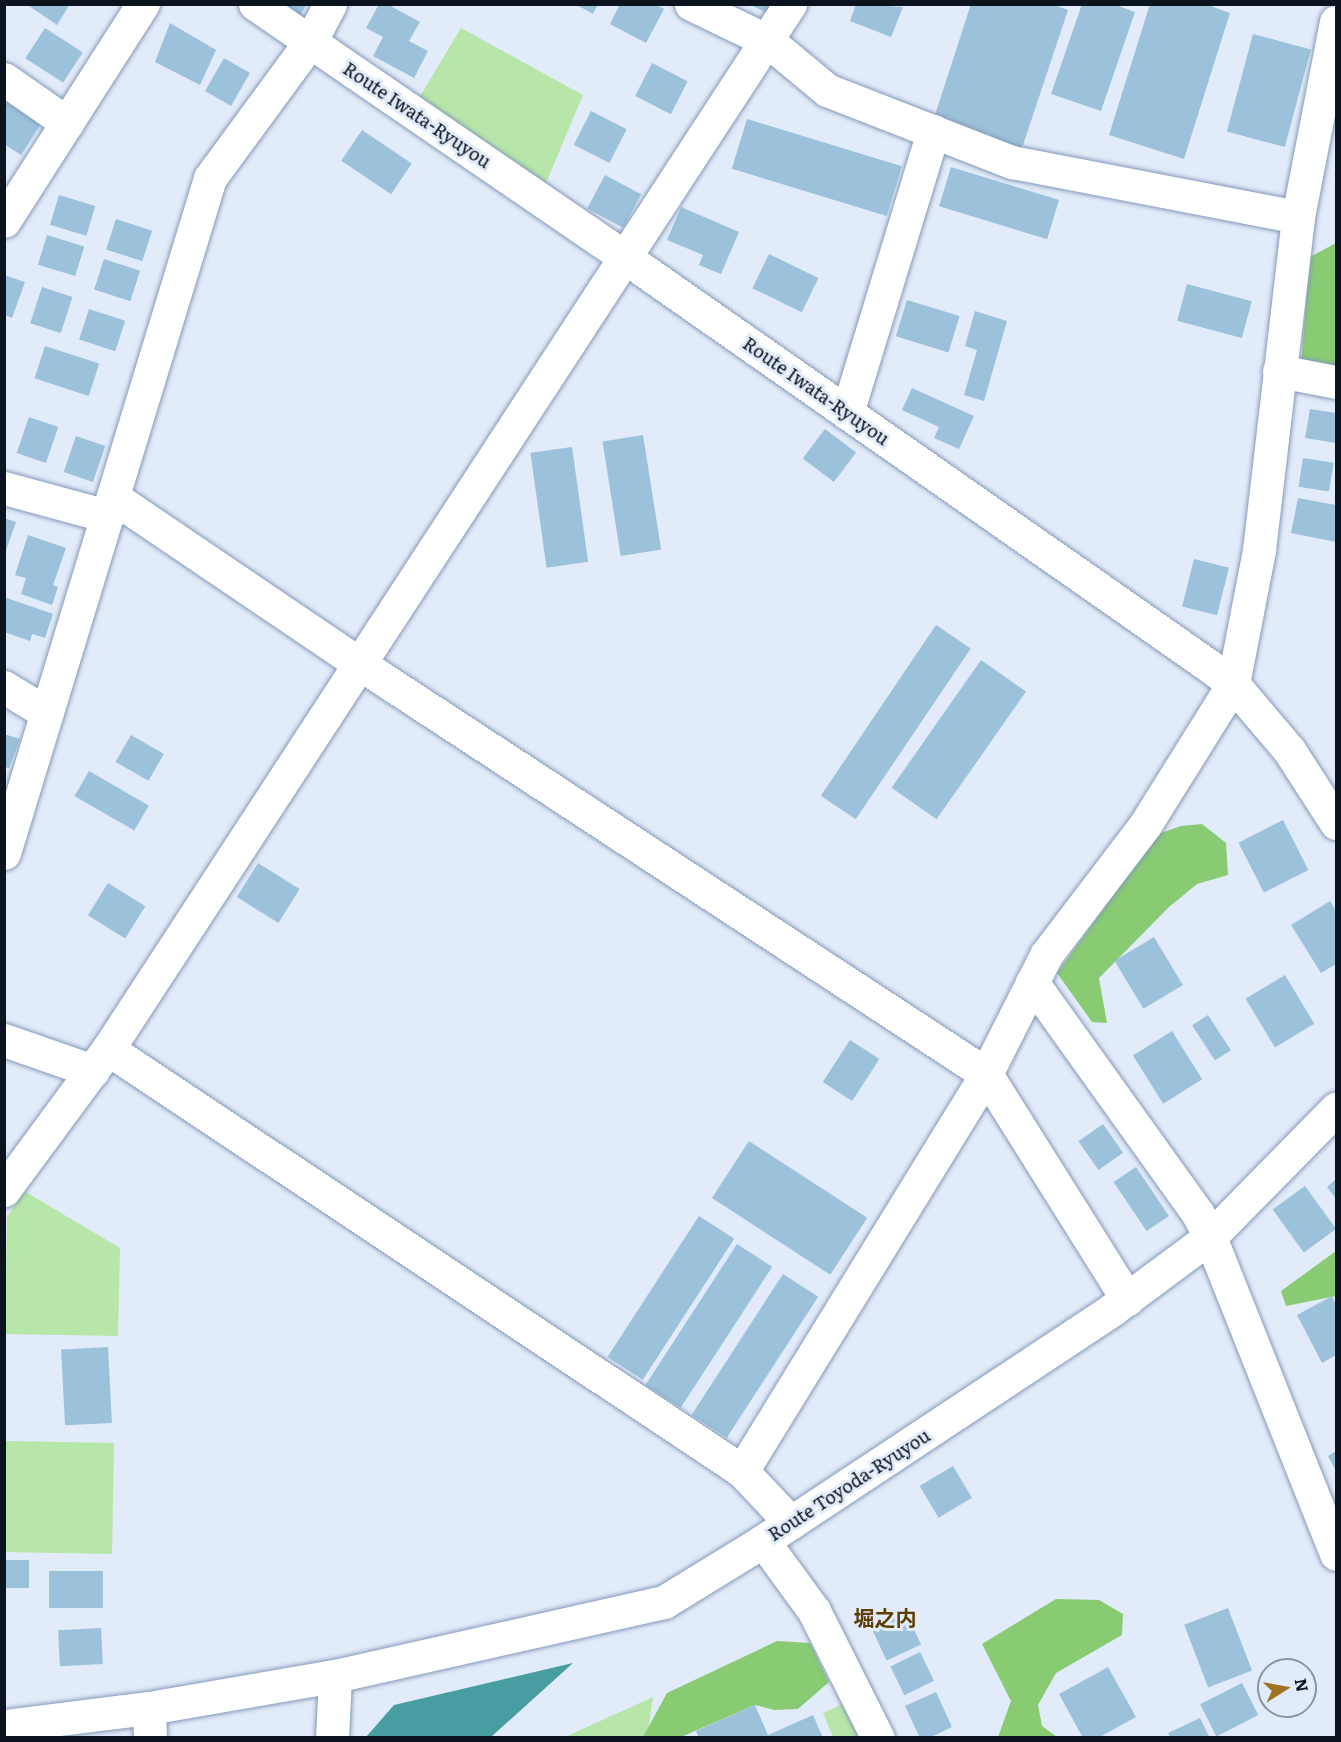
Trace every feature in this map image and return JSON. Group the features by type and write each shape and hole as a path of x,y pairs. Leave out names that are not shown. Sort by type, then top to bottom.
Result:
{"street":[{"path":"4,221 143,4"},
{"name":"Route Iwata-Ryuyou","path":"255,4 626,258 1233,684 1289,750 1336,823"},
{"path":"4,853 210,178 310,42 330,4"},
{"path":"691,4 768,41 827,90 1012,162 1298,217"},
{"path":"4,1190 100,1060 768,41 790,4"},
{"path":"742,1471 986,1074 1046,955 1144,825 1233,684 1259,550 1298,217 1336,22"},
{"path":"4,79 67,123"},
{"path":"847,412 933,131"},
{"path":"1279,371 1336,382"},
{"path":"4,488 110,506 360,664 986,1074 1127,1299"},
{"path":"4,687 47,713"},
{"path":"1032,982 1198,1214 1210,1237 1336,1554"},
{"path":"4,1040 100,1060 742,1471 791,1523"},
{"name":"Route Toyoda-Ryuyou","path":"4,1726 149,1723 335,1676 664,1602 791,1523 1127,1299 1210,1237 1336,1109"},
{"path":"763,1541 814,1611 878,1737"},
{"path":"332,1737 335,1676"}],"green space":[{"path":"461,28 583,95 546,183 419,98"},
{"path":"1336,243 1336,382 1300,375 1310,257"},
{"path":"1202,824 1226,843 1228,875 1197,884 1169,907 1099,978 1107,1023 1092,1022 1057,973 1158,834 1181,826"},
{"path":"24,1191 120,1248 118,1336 5,1334 7,1217"},
{"path":"1336,1251 1336,1296 1286,1306 1281,1291"},
{"path":"4,1441 114,1443 112,1554 4,1552"},
{"path":"1056,1599 1099,1600 1123,1614 1122,1635 1056,1673 1038,1705 1042,1726 1057,1737 998,1737 1011,1701 982,1644"},
{"path":"777,1641 810,1643 829,1682 798,1709 774,1710 755,1705 681,1737 643,1737 667,1693"},
{"path":"653,1697 647,1737 565,1737"},
{"path":"849,1701 867,1737 833,1737 823,1713"}],"water":[{"path":"573,1663 491,1737 366,1737 394,1705"}],"building":[{"path":"26,4 70,4 57,25"},
{"path":"279,4 307,4 299,17"},
{"path":"379,4 387,4 420,22 409,41 428,51 414,78 373,56 383,37 366,28"},
{"path":"575,4 598,4 593,14"},
{"path":"620,4 655,4 664,9 646,43 610,24"},
{"path":"749,4 781,4 775,17"},
{"path":"856,4 903,7 891,37 850,21"},
{"path":"971,4 1052,4 1068,10 1022,148 934,118"},
{"path":"1082,4 1113,4 1135,12 1101,111 1051,94"},
{"path":"1150,4 1205,4 1230,13 1184,159 1109,135"},
{"path":"170,23 216,50 200,85 155,62"},
{"path":"45,28 83,53 63,83 25,58"},
{"path":"1253,34 1311,50 1285,147 1227,132"},
{"path":"224,58 250,73 231,106 205,91"},
{"path":"652,63 688,81 671,114 635,96"},
{"path":"4,100 41,124 21,155 4,144"},
{"path":"591,111 627,129 609,163 574,145"},
{"path":"747,119 902,166 887,216 732,169"},
{"path":"362,130 412,164 391,194 341,161"},
{"path":"951,167 1059,200 1047,239 939,206"},
{"path":"605,175 641,194 623,228 587,209"},
{"path":"59,195 95,206 86,236 50,225"},
{"path":"681,207 739,232 721,274 699,265 703,255 667,240"},
{"path":"116,219 152,231 142,261 106,249"},
{"path":"47,235 84,246 75,276 38,265"},
{"path":"769,254 818,278 802,312 752,288"},
{"path":"104,259 140,271 130,301 94,289"},
{"path":"4,275 25,282 12,318 4,315"},
{"path":"1187,284 1252,301 1242,338 1177,321"},
{"path":"42,287 72,297 61,333 30,323"},
{"path":"907,300 960,316 948,352 896,336"},
{"path":"89,309 125,321 115,351 79,339"},
{"path":"975,311 1007,321 984,401 964,395 977,350 965,346"},
{"path":"45,346 99,364 89,396 34,378"},
{"path":"912,388 974,416 959,449 934,438 939,427 902,410"},
{"path":"1310,409 1336,413 1336,443 1305,438"},
{"path":"29,417 58,427 46,463 17,453"},
{"path":"825,429 856,452 834,482 803,459"},
{"path":"643,435 661,550 621,556 603,441"},
{"path":"76,436 105,446 93,482 64,472"},
{"path":"572,447 588,562 547,568 530,453"},
{"path":"1303,458 1334,463 1329,491 1298,487"},
{"path":"1298,498 1336,505 1336,542 1291,533"},
{"path":"4,518 16,522 5,553 4,553"},
{"path":"28,535 66,548 53,585 58,587 52,605 21,594 26,578 15,575"},
{"path":"1194,559 1229,568 1217,615 1182,607"},
{"path":"4,597 53,614 45,638 32,634 30,641 4,632"},
{"path":"936,625 971,648 856,819 821,796"},
{"path":"981,660 1026,692 937,819 892,788"},
{"path":"4,734 20,739 9,768 4,767"},
{"path":"131,735 164,754 148,781 116,762"},
{"path":"89,771 149,806 134,831 74,796"},
{"path":"1283,820 1308,870 1264,893 1238,843"},
{"path":"258,863 300,889 278,923 237,897"},
{"path":"108,883 145,906 125,939 88,915"},
{"path":"1330,901 1336,911 1336,964 1321,973 1291,925"},
{"path":"1154,937 1183,985 1143,1009 1115,961"},
{"path":"1285,975 1314,1024 1275,1048 1246,999"},
{"path":"1208,1015 1231,1050 1215,1061 1192,1025"},
{"path":"1172,1031 1202,1079 1163,1104 1133,1055"},
{"path":"850,1040 879,1059 852,1101 823,1082"},
{"path":"1103,1124 1123,1153 1099,1170 1078,1141"},
{"path":"749,1141 867,1218 830,1275 712,1198"},
{"path":"1136,1167 1169,1216 1147,1231 1114,1182"},
{"path":"1336,1179 1336,1199 1327,1187"},
{"path":"1305,1186 1336,1229 1304,1252 1273,1210"},
{"path":"699,1216 734,1239 643,1380 608,1357"},
{"path":"737,1244 772,1267 681,1408 646,1385"},
{"path":"783,1274 818,1297 727,1438 692,1415"},
{"path":"1332,1296 1336,1305 1336,1355 1322,1363 1297,1315"},
{"path":"108,1347 112,1423 65,1425 61,1349"},
{"path":"1336,1451 1336,1471 1328,1456"},
{"path":"953,1466 972,1498 939,1518 920,1486"},
{"path":"4,1560 29,1560 29,1588 4,1588"},
{"path":"49,1571 103,1571 103,1608 49,1608"},
{"path":"1228,1608 1252,1671 1208,1687 1184,1625"},
{"path":"905,1610 921,1644 887,1660 871,1626"},
{"path":"101,1628 103,1664 60,1666 58,1630"},
{"path":"920,1652 934,1681 904,1695 890,1666"},
{"path":"1108,1667 1136,1717 1098,1738 1083,1738 1059,1694"},
{"path":"1242,1683 1257,1716 1216,1736 1200,1704"},
{"path":"936,1692 952,1727 929,1738 920,1738 905,1706"},
{"path":"755,1705 768,1735 813,1715 823,1738 699,1738 696,1731"},
{"path":"1200,1718 1210,1738 1171,1738 1168,1733"}],"district":[{"name":"堀之内","path":"885,1617"}]}
